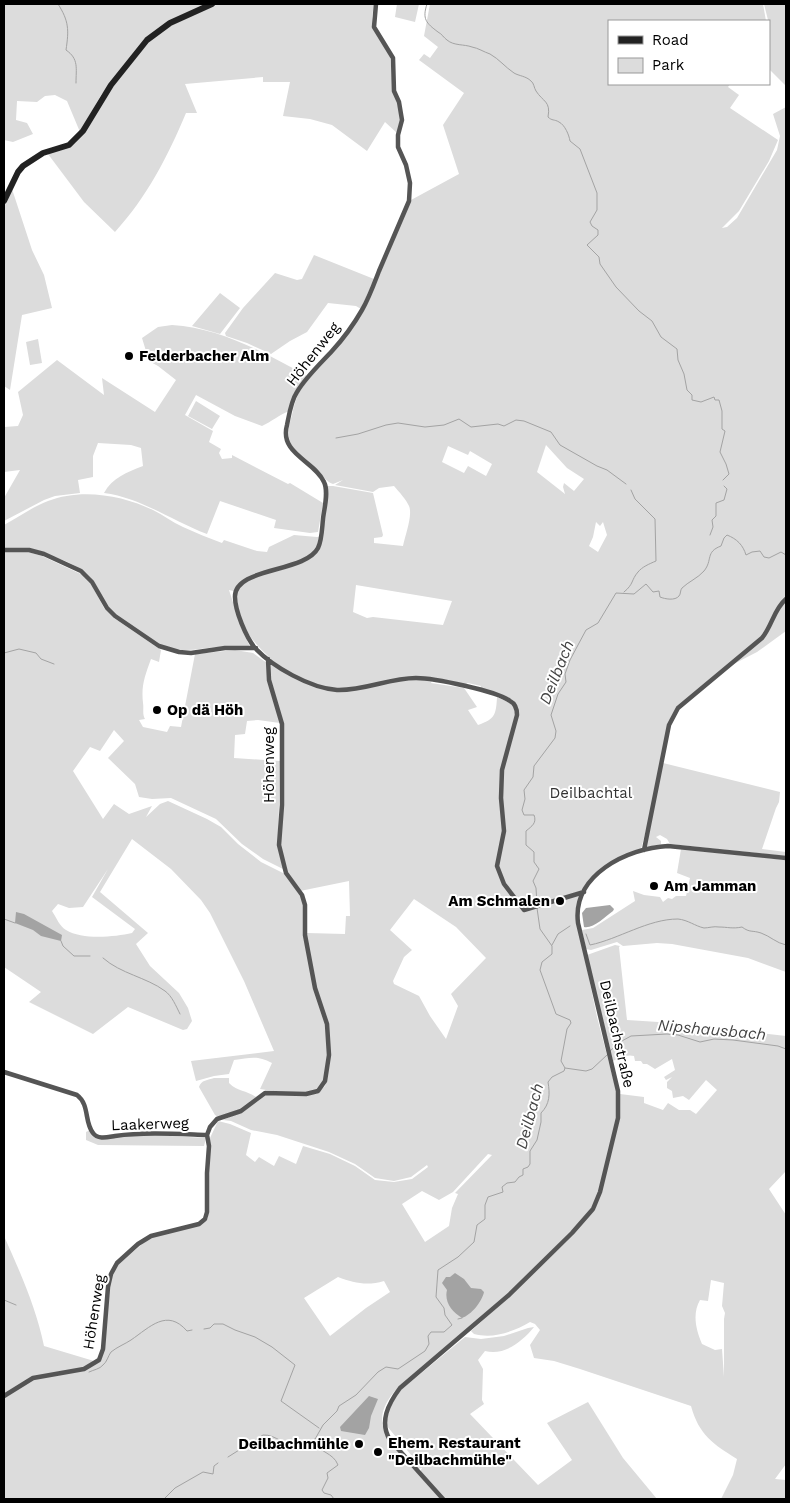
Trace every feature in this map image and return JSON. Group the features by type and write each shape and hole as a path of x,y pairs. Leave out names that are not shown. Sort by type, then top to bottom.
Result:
{"street":[{"path":"4,201 18,172 23,166 43,153 60,148 76,140 83,132 111,85 147,40 170,23 212,4"},
{"name":"Höhenweg","path":"4,1396 33,1378 84,1369 99,1360 103,1349 108,1287 111,1274 117,1263 151,1236 199,1224 205,1219 207,1212 209,1146 207,1135 210,1127 217,1119 241,1111 265,1093 306,1094 318,1091 325,1081 329,1055 327,1024 315,988 305,935 305,905 302,895 286,872 279,845 282,805 282,724 269,680 268,659 256,648 242,623 235,602 238,586 253,577 309,558 317,550 321,536 325,485 319,474 297,455 288,441 286,432 294,400 296,393 308,376 335,348 362,310 409,201 410,183 406,164 398,147 398,135 402,120 399,102 394,91 394,58 374,27 376,4"},
{"path":"4,550 29,550 81,571 92,582 107,608 115,616 159,646 179,652 191,653 225,648 256,648"},
{"path":"644,850 672,716 689,698 762,638 769,630 781,603 786,598"},
{"path":"268,659 299,678 331,689 356,689 414,678 425,678 474,688 512,701 517,715 502,770 501,798 504,831 497,866 504,884 524,910 584,892"},
{"name":"Deilbachstraße","path":"443,1499 386,1434 384,1420 392,1399 400,1388 509,1295 572,1233 593,1209 600,1192 618,1118 618,1091 578,923 578,902 593,878 608,865 654,847 668,846 786,858"},
{"name":"Laakerweg","path":"4,1072 82,1099 90,1127 94,1134 100,1138 135,1133 207,1135"}],"green space":[{"path":"4,4 208,4 156,30 101,95 80,132 67,101 55,95 45,96 37,102 17,101 16,120 27,123 33,134 13,142 4,140"},
{"path":"215,4 374,4 373,28 390,53 392,79 401,120 397,133 385,122 367,151 332,125 310,119 283,116 290,82 263,82 263,77 185,84 197,113 186,113 156,175 137,205 115,232 84,202 48,154 75,143 132,61 156,35"},
{"path":"397,4 419,4 415,22 395,17"},
{"name":"Deilbachtal","path":"430,4 763,4 766,20 608,20 608,85 729,85 728,87 739,95 730,108 778,140 769,161 739,211 722,228 727,227 737,218 777,150 780,136 773,114 786,107 786,631 757,652 724,669 673,714 663,763 780,792 779,802 762,849 786,852 786,856 670,844 667,839 660,835 656,837 661,841 661,844 648,847 646,846 646,830 641,849 595,874 586,883 580,894 577,906 577,921 597,1017 616,1090 618,1103 616,1121 599,1192 592,1207 579,1223 506,1296 394,1392 387,1403 382,1422 388,1439 440,1499 4,1499 4,1236 22,1276 44,1346 94,1361 104,1352 109,1288 112,1274 118,1264 151,1237 201,1224 208,1218 210,1138 218,1121 251,1133 246,1155 255,1162 259,1157 274,1166 279,1156 296,1164 303,1146 330,1154 355,1166 375,1180 394,1182 412,1179 428,1167 427,1165 411,1177 394,1181 375,1178 355,1164 329,1152 223,1120 241,1112 265,1094 316,1094 325,1086 327,1079 318,1089 311,1092 260,1089 272,1063 253,1058 234,1060 229,1074 196,1081 191,1061 274,1051 244,981 210,913 201,900 171,869 132,839 100,892 148,933 136,944 150,966 179,993 188,1008 192,1021 187,1029 183,1030 128,1007 93,1034 29,1002 41,992 4,967 4,552 28,552 42,556 85,576 104,608 114,618 161,650 159,662 151,659 144,681 143,713 145,719 139,720 143,727 167,732 170,726 181,727 195,654 235,650 253,653 267,663 270,677 269,657 250,636 241,619 237,601 238,592 229,590 241,627 250,647 177,650 163,646 142,634 111,610 93,581 77,567 47,555 4,548 4,525 48,501 74,495 101,495 128,500 141,505 183,527 222,543 224,540 257,551 267,552 269,547 294,535 323,536 327,486 333,486 373,493 383,535 382,537 374,538 374,543 403,546 410,510 406,501 394,486 379,488 373,492 335,485 343,480 331,483 292,447 289,425 294,405 301,389 364,311 411,200 459,174 443,125 464,93 419,60 424,54 430,58 438,47 424,36","holes":["546,445 567,468 584,479 574,491 564,483 565,494 537,472","448,446 468,455 470,451 492,464 486,476 468,466 464,473 442,462","596,522 600,526 603,522 607,535 598,552 589,546","356,585 452,601 443,625 373,617 367,618 353,612","270,678 283,727 280,846 287,872 300,891 349,881 350,916 346,916 345,934 307,933 302,899 285,874 261,862 238,844 221,827 168,801 160,804 146,817 152,806 129,814 114,804 103,819 73,771 90,747 100,751 114,730 124,741 108,758 135,784 139,797 152,799 171,798 216,819 242,844 263,859 285,870 278,846 280,761 234,758 235,735 245,734 247,721 258,720 280,723","433,678 464,685 468,683 481,686 480,689 511,701 514,707 497,697 494,716 478,725 468,710 477,707 464,688 431,683","108,869 92,897 135,929 132,933 116,936 81,935 62,927 52,911 58,904 69,908 83,907","414,899 456,927 486,958 451,994 458,1006 446,1039 419,996 394,984 393,981 404,957 412,950 390,930","488,1154 492,1155 455,1193 458,1194 452,1208 449,1226 425,1242 402,1204 422,1191 439,1200 453,1192","338,1277 361,1283 384,1281 390,1292 330,1336 304,1298"]},
{"path":"764,4 786,4 786,86 770,70 770,20 768,20"},
{"path":"12,189 32,250 44,275 52,308 22,315 10,390 4,386 4,206"},
{"path":"314,255 374,279 361,309 356,306 328,303 307,332 271,354 226,336 225,333 243,308 275,273 297,280 302,279"},
{"path":"220,293 240,308 220,334 192,326"},
{"path":"172,325 190,327 225,336 307,376 299,387 290,411 262,426 235,416 196,395 185,415 213,431 209,442 221,449 219,453 222,459 232,458 232,455 288,484 290,483 323,503 318,532 310,533 274,528 276,520 220,501 207,534 144,505 104,493 116,479 143,466 141,448 131,445 98,443 93,456 93,477 78,480 80,493 55,496 44,500 4,521 4,498 20,470 4,472 4,427 18,426 23,415 18,392 57,360 104,395 102,378 155,412 176,380 149,361 142,338 158,327"},
{"path":"38,339 42,363 30,365 26,342"},
{"path":"196,401 220,416 212,429 188,416"},
{"path":"681,849 786,860 786,972 748,958 672,944 657,943 623,946 617,942 591,950 586,949 582,930 593,928 635,901 633,891 644,895 660,897 663,902 668,898 686,896 690,878 677,873"},
{"path":"615,945 620,946 627,1020 674,1023 786,1036 786,1171 769,1189 786,1215 786,1464 775,1479 786,1480 786,1499 721,1499 733,1475 737,1459 708,1438 698,1424 691,1406 554,1361 534,1358 530,1345 540,1330 535,1324 530,1322 510,1332 496,1335 474,1334 471,1331 510,1296 595,1210 620,1118 620,1094 644,1097 644,1103 663,1110 668,1103 679,1110 690,1110 696,1114 717,1090 706,1080 689,1100 683,1096 673,1098 672,1091 667,1088 667,1082 672,1077 666,1080 664,1077 675,1070 672,1059 655,1069 647,1064 643,1064 641,1061 635,1061 634,1056 626,1056 613,1061 587,955","holes":["711,1280 724,1283 722,1306 725,1313 724,1377 722,1349 715,1350 702,1344 698,1333 696,1316 700,1300 708,1301"]},
{"path":"214,1078 229,1078 229,1083 232,1086 256,1097 241,1110 220,1118 215,1115 199,1087 203,1082"},
{"path":"90,1130 97,1138 135,1134 206,1138 204,1146 98,1145 86,1140 86,1132"},
{"path":"534,1327 518,1343 506,1350 485,1351 478,1360 483,1369 482,1400 484,1404 470,1414 538,1485 572,1460 547,1423 588,1402 623,1458 657,1499 444,1499 420,1472 422,1468 418,1469 412,1456 386,1425 391,1406 402,1389 465,1337 481,1339 504,1336"}],"shaded area":[{"path":"610,905 614,909 613,911 595,924 584,927 582,913 586,908"},
{"path":"16,912 24,914 62,935 61,941 41,936 33,930 15,923"},
{"path":"455,1273 464,1279 471,1288 481,1289 484,1292 476,1308 462,1318 455,1313 448,1303 447,1290 442,1283 446,1277 450,1277"},
{"path":"369,1396 378,1399 365,1435 341,1431 340,1427"}],"waterway":[{"path":"58,4 66,21 68,31 66,50 75,60 76,83"},
{"path":"427,4 426,20 447,40 490,54 514,73 532,82 536,91 547,105 548,117 561,123 570,141 580,149 597,193 597,210 590,222 598,230 598,235 587,245 599,257 600,264 616,287 639,311 652,321 661,337 677,349 678,360 684,374 687,390 692,395 692,400 701,402 714,397 715,400 719,400 722,411 722,429 725,431 720,452 729,474 723,480"},
{"path":"336,438 398,423 425,427 444,425 459,419 471,427 498,424 504,426 516,420 524,421 551,432 560,445 607,470 626,484"},
{"path":"710,535 713,527 712,520 716,516 716,503 724,500 727,489 724,486"},
{"path":"624,592 640,570 656,561 655,519 635,499 631,490"},
{"name":"Deilbach","path":"537,904 536,888 533,881 539,869 534,862 534,852 526,845 526,831 533,824 535,818 534,815 524,815 522,810 525,799 524,790 533,777 534,766 555,738 556,731 551,715 558,694 566,682 565,674 570,660 586,630 598,623 616,593 634,594 646,584 653,592 659,591 660,597 677,598 682,588 704,571 711,554 716,548 721,546 727,535 739,543 746,555 760,551 764,557 769,558 781,552 786,555"},
{"path":"4,653 19,649 36,653 41,659 54,664"},
{"name":"Deilbach","path":"334,1499 322,1490 328,1478 327,1473 338,1465 333,1457 319,1448 314,1441 323,1425 337,1411 339,1406 356,1395 378,1372 386,1367 398,1369 425,1351 429,1344 428,1336 431,1332 444,1332 452,1325 436,1297 438,1270 458,1257 474,1242 477,1225 485,1219 485,1205 488,1197 503,1192 502,1187 507,1183 515,1182 523,1175 523,1169 530,1164 530,1151 537,1140 541,1113 549,1099 548,1082 552,1077 564,1071 565,1068 561,1061 567,1029 571,1023 570,1020 556,1014 540,970 542,962 552,954 552,946 540,929 537,908"},
{"path":"4,919 15,923"},
{"path":"586,934 590,945 656,922 678,919 704,928 742,927 749,931 764,934 786,945"},
{"path":"552,945 558,934 570,926"},
{"path":"61,941 63,946 74,956 90,956"},
{"path":"103,958 118,968 165,991 172,998 180,1014"},
{"name":"Nipshausbach","path":"610,1051 620,1042 631,1036 667,1034 678,1035 700,1042 714,1039 733,1040 778,1046 786,1049"},
{"path":"565,1068 586,1071 592,1069 607,1055"},
{"path":"4,1300 16,1305"},
{"name":"Deilbach","path":"458,1319 462,1318"},
{"path":"89,1372 102,1366 113,1350 159,1322 172,1321 180,1324 187,1331 192,1330"},
{"path":"204,1329 210,1328 214,1324 223,1324 255,1337 272,1347 295,1365 281,1401 319,1428"},
{"path":"228,1457 263,1435 268,1435 290,1445 301,1445 315,1439"},
{"path":"164,1499 175,1488 203,1472 213,1474 214,1466 218,1463"}],"place":[{"name":"Felderbacher Alm","path":"129,356"},
{"name":"Op dä Höh","path":"157,710"},
{"name":"Am Jamman","path":"654,886"},
{"name":"Am Schmalen","path":"560,901"},
{"name":"Deilbachmühle","path":"359,1444"},
{"name":"Ehem. Restaurant \"Deilbachmühle\"","path":"378,1452"}]}
